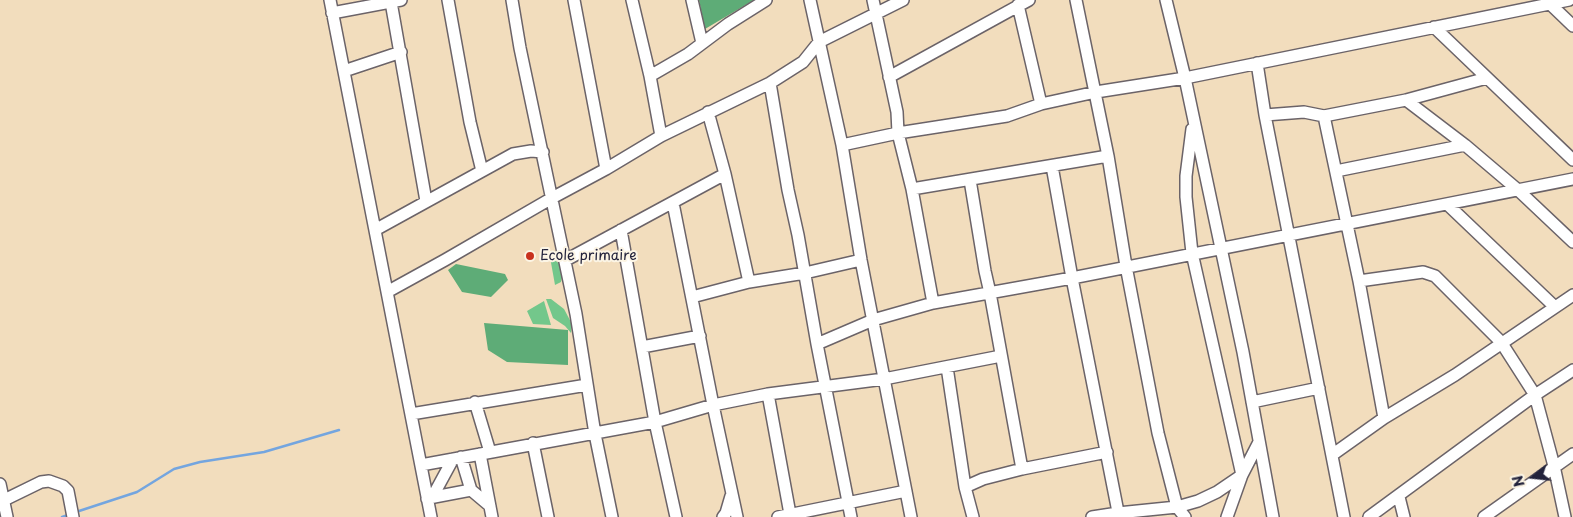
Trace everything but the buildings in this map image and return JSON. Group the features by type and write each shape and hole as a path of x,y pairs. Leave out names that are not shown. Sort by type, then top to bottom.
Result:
{"street":[{"path":"330,0 431,517"},
{"path":"448,0 468,114 482,170"},
{"path":"512,0 520,48 566,260 595,434 612,517"},
{"path":"574,0 606,169"},
{"path":"632,0 650,76 660,136"},
{"path":"692,0 702,43"},
{"path":"650,76 680,59 728,24 766,0"},
{"path":"810,0 842,146 861,260 911,517"},
{"path":"873,0 896,112 898,133 912,189 933,303"},
{"path":"387,292 606,169 660,136 770,83 803,62 819,42 903,0"},
{"path":"1076,0 1096,92 1126,266 1162,448 1178,512 1185,517"},
{"path":"1166,0 1185,78 1243,352 1273,517"},
{"path":"842,146 898,133 1007,116 1041,104 1096,92 1185,78 1548,2 1569,0"},
{"path":"332,13 396,1 401,52 426,201"},
{"path":"1548,2 1573,26"},
{"path":"889,77 1024,3 1041,104"},
{"path":"1434,27 1573,160"},
{"path":"344,71 401,52"},
{"path":"1257,63 1265,115 1344,517"},
{"path":"1265,115 1304,112 1324,116 1406,100 1487,78"},
{"path":"770,83 788,190 851,517"},
{"path":"1406,100 1465,145 1518,190 1573,242"},
{"path":"708,112 725,174 749,282"},
{"path":"1324,116 1359,281 1384,418"},
{"path":"1194,122 1186,176 1186,197 1192,253 1242,475"},
{"path":"1336,172 1465,145"},
{"path":"375,230 513,154 531,151 543,152"},
{"path":"912,189 1108,156"},
{"path":"1052,166 1119,515"},
{"path":"566,260 725,174"},
{"path":"818,344 873,320 933,303 1289,236 1573,179"},
{"path":"970,180 1022,469"},
{"path":"673,203 737,517"},
{"path":"1447,204 1555,307"},
{"path":"621,230 656,422 676,517"},
{"path":"692,298 749,282 805,273 861,260"},
{"path":"1359,281 1423,272 1435,276 1501,342 1535,394 1565,517"},
{"path":"1332,455 1384,418 1455,375 1501,342 1573,295"},
{"path":"642,347 700,336"},
{"path":"421,465 656,422 713,405 768,394 884,379 1001,356"},
{"path":"947,367 966,487 973,517"},
{"path":"1369,517 1535,394 1573,370"},
{"path":"411,414 587,385"},
{"path":"1252,402 1319,388"},
{"path":"768,394 790,514"},
{"path":"475,402 485,453 491,512"},
{"path":"1227,517 1242,475 1259,442"},
{"path":"533,443 548,517"},
{"path":"966,487 983,479 1022,469 1107,452"},
{"path":"1484,517 1573,454"},
{"path":"457,458 472,490 491,512"},
{"path":"427,499 434,494 457,458"},
{"path":"1092,517 1178,512 1217,492 1242,475"},
{"path":"2,501 41,482 55,482 68,491 73,517"},
{"path":"0,484 2,501 7,517"},
{"path":"723,517 726,513 731,488"},
{"path":"785,488 794,502 805,512"},
{"path":"427,499 472,490"},
{"path":"778,517 906,491"},
{"path":"1399,496 1404,517"}],"green space":[{"path":"699,0 754,0 705,29"},
{"path":"550,257 560,264 563,273 561,282 555,285"},
{"path":"456,264 505,274 508,280 491,297 462,292 448,270"},
{"path":"546,299 551,299 564,309 572,324 571,333 565,326 553,318"},
{"path":"544,301 551,325 533,324 527,311"},
{"path":"484,323 568,330 568,365 507,362 488,350"}],"waterway":[{"path":"76,512 137,492 174,469 200,462 264,452 339,430"},
{"path":"62,517 68,515"}],"place":[{"name":"Ecole primaire","path":"530,256"}]}
